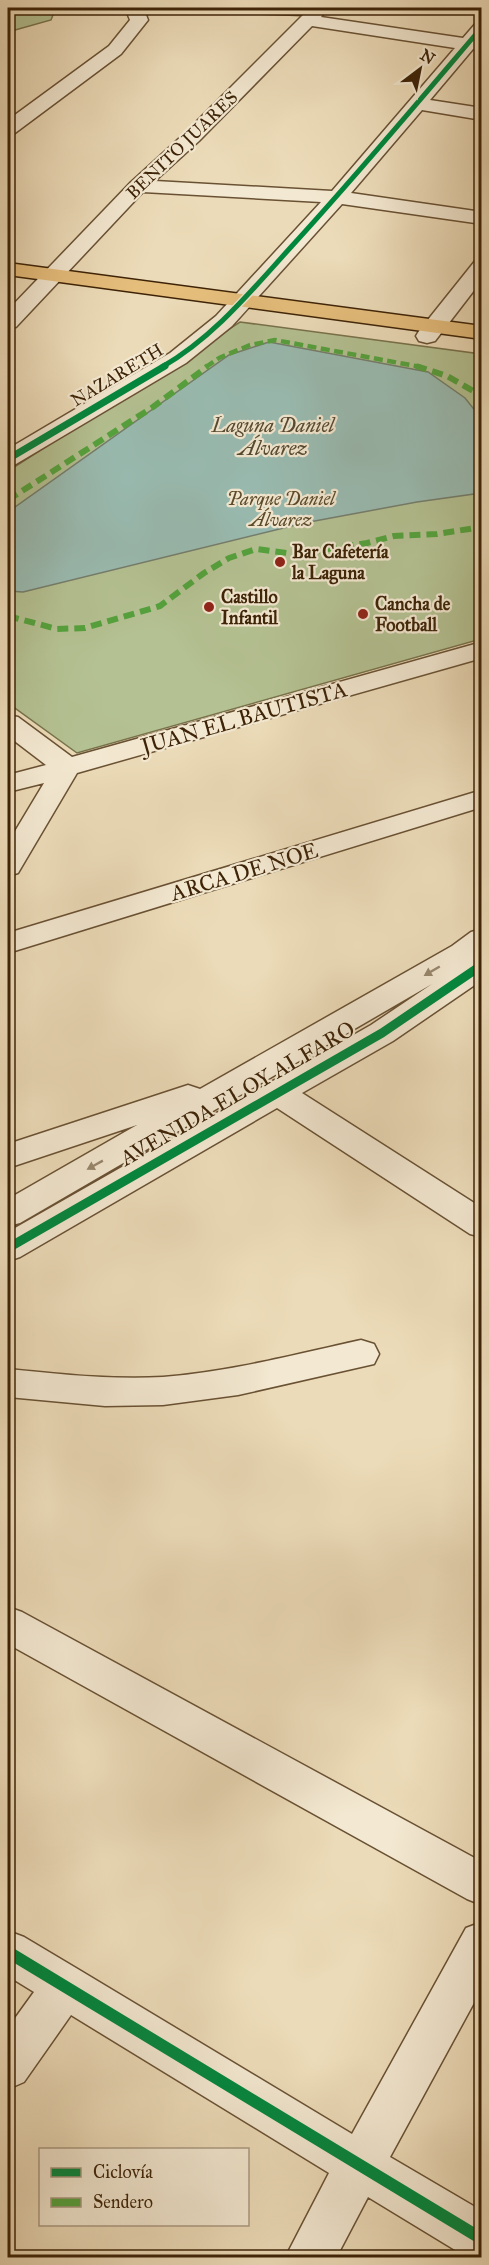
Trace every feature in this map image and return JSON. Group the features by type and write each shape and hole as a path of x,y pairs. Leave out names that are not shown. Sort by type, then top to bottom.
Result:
{"main road":[{"path":"8,269 49,279 430,331 482,333"},
{"path":"8,280 49,279"},
{"path":"430,331 482,344"}],"street":[{"path":"8,129 115,50 139,20 137,15 142,8"},
{"path":"249,8 315,13 474,44"},
{"name":"BENITO JUARES","path":"8,322 138,186 192,137 315,13"},
{"name":"NAZARETH","path":"8,459 178,358 239,305 338,197 416,103 474,44 482,27"},
{"path":"416,103 482,114"},
{"path":"138,186 338,197 482,219"},
{"path":"430,331 482,265"},
{"name":"JUAN EL BAUTISTA","path":"8,784 482,650"},
{"path":"8,723 68,767 8,867"},
{"name":"ARCA DE NOE","path":"8,944 482,798"},
{"name":"AVENIDA ELOY ALFARO","path":"8,1248 482,939"},
{"name":"AVENIDA ELOY ALFARO","path":"8,1214 230,1103 276,1092 382,1033 482,965"},
{"path":"8,1156 193,1094 206,1092 230,1103"},
{"path":"276,1092 482,1225"},
{"path":"8,1383 90,1392 162,1391 232,1382 361,1354"},
{"path":"8,1624 482,1885"},
{"path":"309,2258 482,1943"},
{"path":"8,1952 482,2239"},
{"path":"8,2066 65,1986"}],"green space":[{"path":"8,8 59,8 55,10 51,20 8,32"},
{"name":"Parque Daniel Álvarez","path":"240,322 481,354 481,639 77,753 8,703 8,471"}],"water":[{"name":"Laguna Daniel Álvarez","path":"269,342 428,372 465,398 481,418 481,493 417,502 304,523 23,592 8,591 8,512 229,355"}],"marked path":[{"path":"8,500 153,407 219,358 250,345 275,340 416,366 447,376 482,396"},
{"path":"8,616 57,629 85,628 160,606 204,573 229,558 256,549 295,554 367,543 394,536 437,534 482,527"}],"cycle path":[{"path":"8,459 178,358 224,321 337,197 482,27"},
{"path":"8,1248 382,1033 482,965"},
{"path":"8,1952 482,2239"}],"place":[{"name":"Bar Cafetería la Laguna","path":"280,562"},
{"name":"Castillo Infantil","path":"209,607"},
{"name":"Cancha de Football","path":"363,614"}]}
